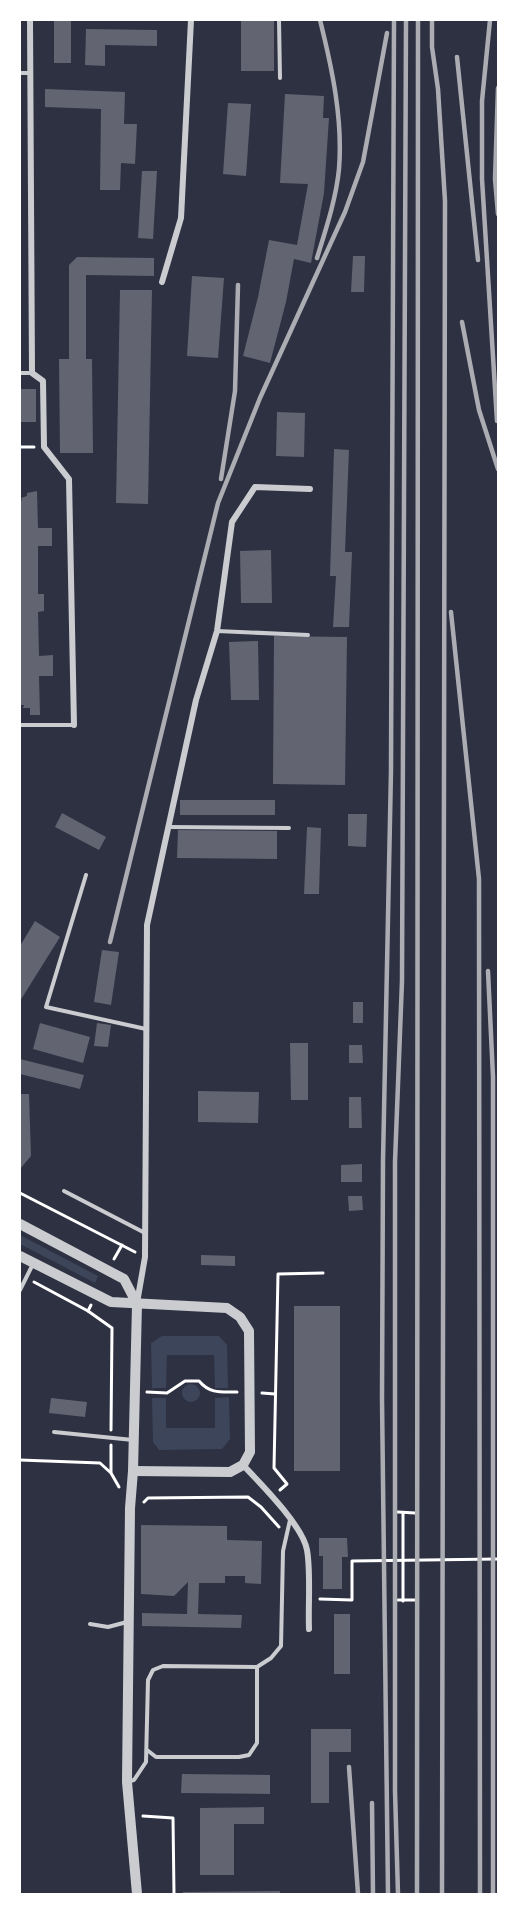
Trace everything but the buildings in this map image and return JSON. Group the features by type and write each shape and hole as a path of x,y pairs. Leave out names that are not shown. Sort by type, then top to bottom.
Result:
{"street":[{"path":"30,20 32,373 43,381 44,447 69,479 74,725"},
{"path":"162,282 181,218 191,20"},
{"path":"137,1894 127,1782 128,1622 137,1304 145,1257 146,1233 147,925 196,700 217,631 232,522 255,487 310,489"},
{"path":"20,1224 124,1279 137,1304"},
{"path":"20,1256 111,1302 227,1308 240,1317 249,1331 250,1452 243,1465 230,1472 133,1471"},
{"path":"243,1465 290,1519 307,1548 309,1629"}],"lane":[{"path":"279,20 280,78"},
{"path":"20,73 31,73"},
{"path":"20,373 32,373"},
{"path":"217,631 308,635"},
{"path":"20,725 74,725"},
{"path":"168,827 289,828"},
{"path":"86,874 46,1007 146,1029"},
{"path":"64,1191 146,1233"},
{"path":"20,1290 33,1263"},
{"path":"54,1432 134,1440"},
{"path":"127,1782 134,1780 146,1762 148,1680 153,1670 163,1666 258,1667 271,1658 281,1646 283,1551 290,1519"},
{"path":"90,1624 108,1627 128,1622"},
{"path":"147,1749 156,1757 249,1755 257,1743 258,1667"}],"path":[{"path":"20,1192 145,1257"},
{"path":"108,1270 122,1245"},
{"path":"261,1506 287,1484 274,1468 278,1274 322,1273"},
{"path":"26,1278 88,1311 112,1328 111,1473"},
{"path":"88,1311 96,1294"},
{"path":"135,1392 167,1393 185,1381 199,1381 205,1388 214,1392 275,1394"},
{"path":"20,1460 100,1463 111,1473 130,1508 139,1508 148,1498 249,1497 261,1506 286,1535"},
{"path":"403,1601 401,1512 415,1513"},
{"path":"308,1599 352,1600 352,1561 498,1559"},
{"path":"398,1600 415,1600"},
{"path":"142,1816 173,1818 174,1894"}],"shaded area":[{"path":"20,1235 98,1276 95,1283 20,1244"},
{"path":"162,1336 219,1336 227,1345 228,1388 215,1388 214,1355 167,1355 166,1388 152,1388 151,1343"},
{"path":"187,1384 195,1384 200,1389 198,1400 187,1402 182,1397 182,1389"},
{"path":"229,1397 230,1439 222,1449 159,1450 153,1442 152,1398 166,1398 166,1428 215,1428 215,1398"}],"railway":[{"path":"317,258 336,191 340,150 336,94 320,20"},
{"path":"388,1894 382,1399 383,1161 391,771 394,20"},
{"path":"398,1894 395,1791 395,1162 402,981 406,20"},
{"path":"417,1894 418,20"},
{"path":"432,20 432,47 438,89 445,201 442,1894"},
{"path":"490,20 482,101 482,179 497,421"},
{"path":"110,942 218,503 260,398 345,212 363,162 387,33"},
{"path":"457,57 478,260"},
{"path":"498,88 495,179 498,214"},
{"path":"221,479 235,391 238,285"},
{"path":"462,322 479,410 498,469"},
{"path":"451,612 479,879 480,1894"},
{"path":"488,971 493,1077 493,1894"},
{"path":"349,1767 358,1894"},
{"path":"372,1803 373,1894"}]}
